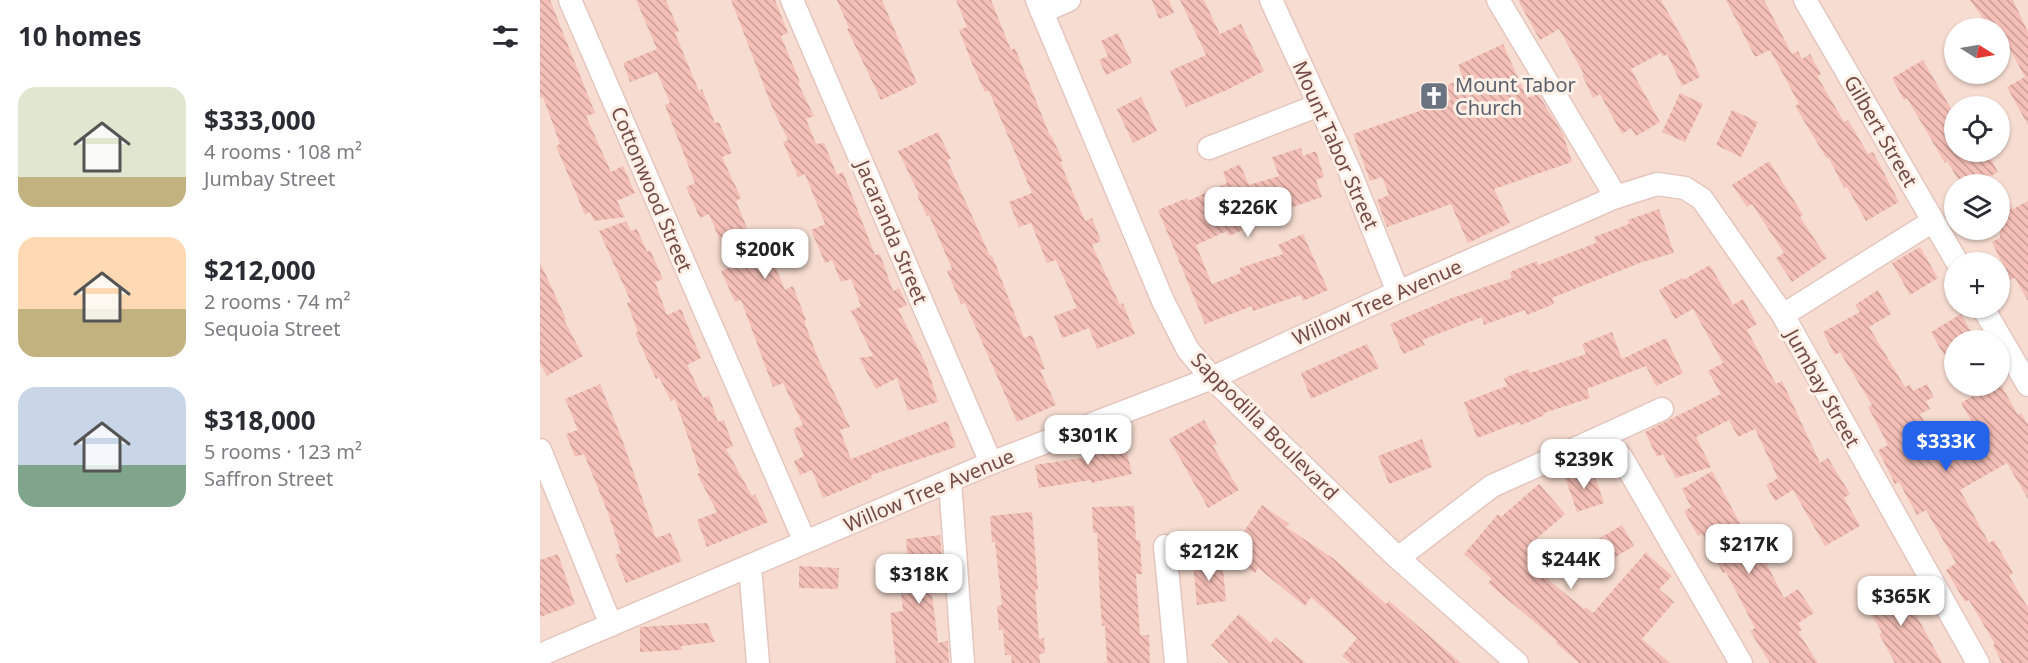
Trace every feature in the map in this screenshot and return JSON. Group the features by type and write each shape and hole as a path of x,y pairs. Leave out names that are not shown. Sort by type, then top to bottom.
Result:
{"street":[{"name":"Cottonwood Street","path":"570,0 805,542"},
{"name":"Jacaranda Street","path":"792,0 991,464"},
{"path":"1039,6 1069,0"},
{"name":"Mount Tabor Street","path":"1271,0 1350,172 1398,292"},
{"path":"1498,0 1616,197"},
{"name":"Gilbert Street","path":"1805,0 1951,252"},
{"name":"Sappodilla Boulevard","path":"1039,6 1163,301 1188,350 1212,378 1398,558 1516,663"},
{"path":"1209,148 1319,105"},
{"name":"Jumbay Street","path":"1616,197 1657,184 1685,188 1702,199 1782,315 1978,663"},
{"name":"Willow Tree Avenue","path":"544,657 611,625 950,481 1212,378 1398,292 1616,197"},
{"path":"1782,315 1933,221"},
{"path":"1989,318 2028,385"},
{"path":"1398,558 1492,486 1662,409"},
{"path":"1601,437 1622,458 1741,663"},
{"path":"540,450 611,625"},
{"path":"950,481 963,663"},
{"path":"1165,546 1176,663"},
{"path":"750,566 758,663"}],"shaded area":[{"path":"540,0 2028,0 2028,663 540,663"}],"building":[{"path":"540,0 550,0 595,113 586,116 611,172 623,166 635,193 617,201 625,217 594,221 590,212 585,215 556,146 560,144 543,97 540,98"},
{"path":"636,0 666,0 679,31 675,33 699,91 702,89 715,123 719,122 732,153 722,157 741,198 736,201 758,255 769,251 785,290 793,286 818,358 850,427 840,430 851,459 947,421 956,447 871,475 872,478 823,498 812,470 800,475 794,461 804,456 793,429 803,425 783,383 773,387 741,300 735,302 721,271 731,267 709,214 700,218 686,187 695,183 665,105 670,103 657,72 630,82 623,63 657,49"},
{"path":"731,0 775,0 788,33 781,36 800,82 798,83 814,116 806,119 816,144 824,143 837,175 843,172 875,255 880,254 893,291 899,288 907,305 898,309 926,364 938,402 908,411 897,378 876,389 859,358 873,356 851,311 861,306 851,279 841,282 832,260 825,263 811,230 825,224 805,174 798,177 783,142 788,140 772,107"},
{"path":"837,0 882,0 917,83 881,100 847,29 849,28"},
{"path":"956,0 991,0 1011,50 1015,48 1050,136 1063,161 1060,162 1085,221 1092,218 1101,241 1092,245 1120,305 1123,303 1135,334 1097,349 1089,328 1062,338 1054,316 1077,308 1056,260 1047,263 1031,223 1019,227 1009,202 1032,193 989,91 985,92 973,66 959,30 967,27"},
{"path":"1152,0 1169,0 1174,13 1159,19"},
{"path":"1180,0 1204,0 1220,34 1241,24 1264,71 1186,107 1170,71 1206,55"},
{"path":"1518,0 1661,0 1686,45 1700,77 1682,86 1667,54 1663,57 1661,53 1631,69 1660,122 1636,136 1631,128 1622,134 1600,94 1593,98 1582,75 1584,74 1559,29 1540,40"},
{"path":"1726,0 1764,0 1792,54 1798,51 1802,59 1810,54 1821,74 1817,76 1844,122 1848,120 1868,154 1873,152 1899,202 1866,221 1795,106 1799,104 1770,50 1755,57"},
{"path":"1970,0 2013,0 2028,32 2028,125 2007,87 2025,77 2010,49 2010,18 1983,18"},
{"path":"1118,33 1132,63 1106,75 1099,60 1108,56 1101,41"},
{"path":"1503,44 1527,98 1538,94 1563,134 1572,162 1494,189 1510,223 1468,243 1451,204 1387,227 1377,200 1389,195 1382,177 1370,181 1353,134 1451,100 1445,86 1463,78 1458,65"},
{"path":"1923,60 1944,97 1944,161 1907,98 1904,100 1892,78"},
{"path":"1680,93 1703,104 1685,142 1662,132"},
{"path":"1141,97 1157,131 1133,143 1117,109"},
{"path":"1732,110 1758,122 1741,157 1716,145"},
{"path":"938,132 951,159 947,160 990,256 992,255 1024,338 1032,335 1045,369 1040,370 1056,405 1017,422 965,303 961,304 947,271 952,269 898,151"},
{"path":"1301,148 1303,156 1316,151 1324,177 1316,180 1322,197 1263,217 1265,220 1229,236 1227,231 1196,245 1212,284 1241,273 1240,268 1283,254 1278,245 1303,234 1328,290 1303,301 1301,295 1253,311 1252,306 1205,324 1158,210 1187,198 1188,201 1227,183 1223,172 1240,164 1249,185 1279,176 1272,157"},
{"path":"1769,161 1803,215 1800,217 1827,258 1792,282 1776,258 1784,253 1752,204 1747,207 1732,185"},
{"path":"1948,162 1992,162 1998,172 1994,174 1955,174"},
{"path":"2028,201 2028,301 2015,278 2010,280 2010,252 1997,252 1992,242 2010,240 2010,204 2013,209"},
{"path":"1659,209 1674,253 1642,262 1552,298 1554,304 1527,315 1525,310 1484,325 1482,317 1422,340 1425,345 1403,354 1390,324 1452,298 1512,278 1510,272 1537,261 1538,265 1596,243 1594,237 1629,224 1628,220"},
{"path":"626,221 631,231 637,229 647,252 650,250 663,279 655,282 667,315 681,309 701,358 687,365 703,398 709,396 718,422 724,420 733,446 726,449 752,496 755,494 768,522 707,547 697,520 717,512 697,474 700,473 675,399 671,401 659,377 656,379 635,333 638,332 627,303 631,302 599,231"},
{"path":"1920,247 1938,278 1910,295 1892,263"},
{"path":"540,262 566,319 564,320 583,356 547,376 540,363"},
{"path":"1710,265 1733,305 1743,299 1757,324 1747,330 1776,384 1782,381 1820,463 1828,458 1850,494 1844,498 1860,526 1825,546 1793,490 1775,501 1766,485 1778,478 1755,429 1738,437 1729,420 1696,437 1711,467 1676,478 1663,454 1657,457 1645,432 1721,394 1708,371 1723,363 1693,309 1675,319 1659,290"},
{"path":"1878,290 1891,314 1869,327 1905,387 1910,384 1913,391 1927,384 1934,397 1926,401 1930,409 1920,414 1946,463 1983,441 1961,403 1973,396 2007,396 2018,415 2021,413 2028,425 2028,499 2007,463 1960,490 1989,543 1994,540 2013,573 2009,576 2028,608 2028,663 2002,663 1993,645 1995,644 1969,600 1965,602 1946,570 1956,563 1926,510 1917,515 1899,482 1895,484 1878,450 1888,445 1868,407 1872,405 1840,352 1835,355 1823,332 1860,312 1855,305"},
{"path":"1954,318 1963,318 1970,330 1944,330 1944,355 1931,332"},
{"path":"1612,332 1622,359 1666,338 1683,373 1656,386 1646,366 1587,389 1590,398 1544,413 1545,415 1521,425 1520,422 1477,438 1464,402 1507,386 1504,378 1528,369 1530,373 1586,354 1582,344"},
{"path":"1367,344 1379,368 1311,399 1301,373"},
{"path":"600,384 622,439 656,538 670,533 682,561 626,583 615,555 621,553 608,513 584,454 575,457 566,434 578,430 565,399"},
{"path":"1204,420 1217,444 1213,446 1239,490 1208,508 1169,439"},
{"path":"1123,437 1132,474 1091,483 1091,480 1039,488 1035,465 1088,457 1086,446"},
{"path":"1422,439 1432,467 1389,484 1378,456"},
{"path":"1592,468 1604,503 1577,512 1565,477"},
{"path":"1712,471 1744,531 1749,529 1784,598 1798,589 1814,613 1798,623 1802,630 1798,632 1818,663 1770,663 1750,631 1755,628 1726,572 1723,573 1702,534 1698,536 1684,511 1691,507 1682,489"},
{"path":"1539,484 1565,514 1526,548 1542,561 1535,569 1584,609 1586,607 1593,613 1647,551 1647,554 1672,576 1659,589 1674,602 1642,639 1670,663 1579,663 1556,643 1557,641 1488,583 1492,579 1464,554 1498,514 1501,517"},
{"path":"1262,505 1289,524 1286,527 1334,559 1386,604 1389,601 1461,663 1350,663 1342,656 1357,638 1311,597 1305,606 1258,568 1255,573 1228,555"},
{"path":"1134,506 1136,540 1140,540 1142,574 1136,574 1140,635 1149,635 1150,663 1107,663 1105,626 1102,626 1097,533 1093,533 1092,507"},
{"path":"1032,512 1039,639 1044,638 1045,653 1039,654 1040,663 1012,663 1011,655 1005,655 1003,630 999,630 997,606 1002,605 990,516"},
{"path":"1622,525 1634,546 1600,566 1588,545"},
{"path":"940,535 943,568 934,566 937,593 932,594 938,643 948,641 949,663 896,663 890,613 903,611 898,563 908,562 906,539"},
{"path":"558,554 575,604 540,617 540,560"},
{"path":"1222,559 1226,601 1197,605 1193,562"},
{"path":"799,566 839,568 838,589 799,588"},
{"path":"1896,581 1942,663 1895,663 1879,634 1882,632 1863,602"},
{"path":"1239,614 1271,643 1275,637 1306,663 1230,663 1211,645"},
{"path":"707,623 715,642 681,646 682,650 640,652 640,627"}],"place":[{"name":"Mount Tabor Church","path":"1434,96"}]}
